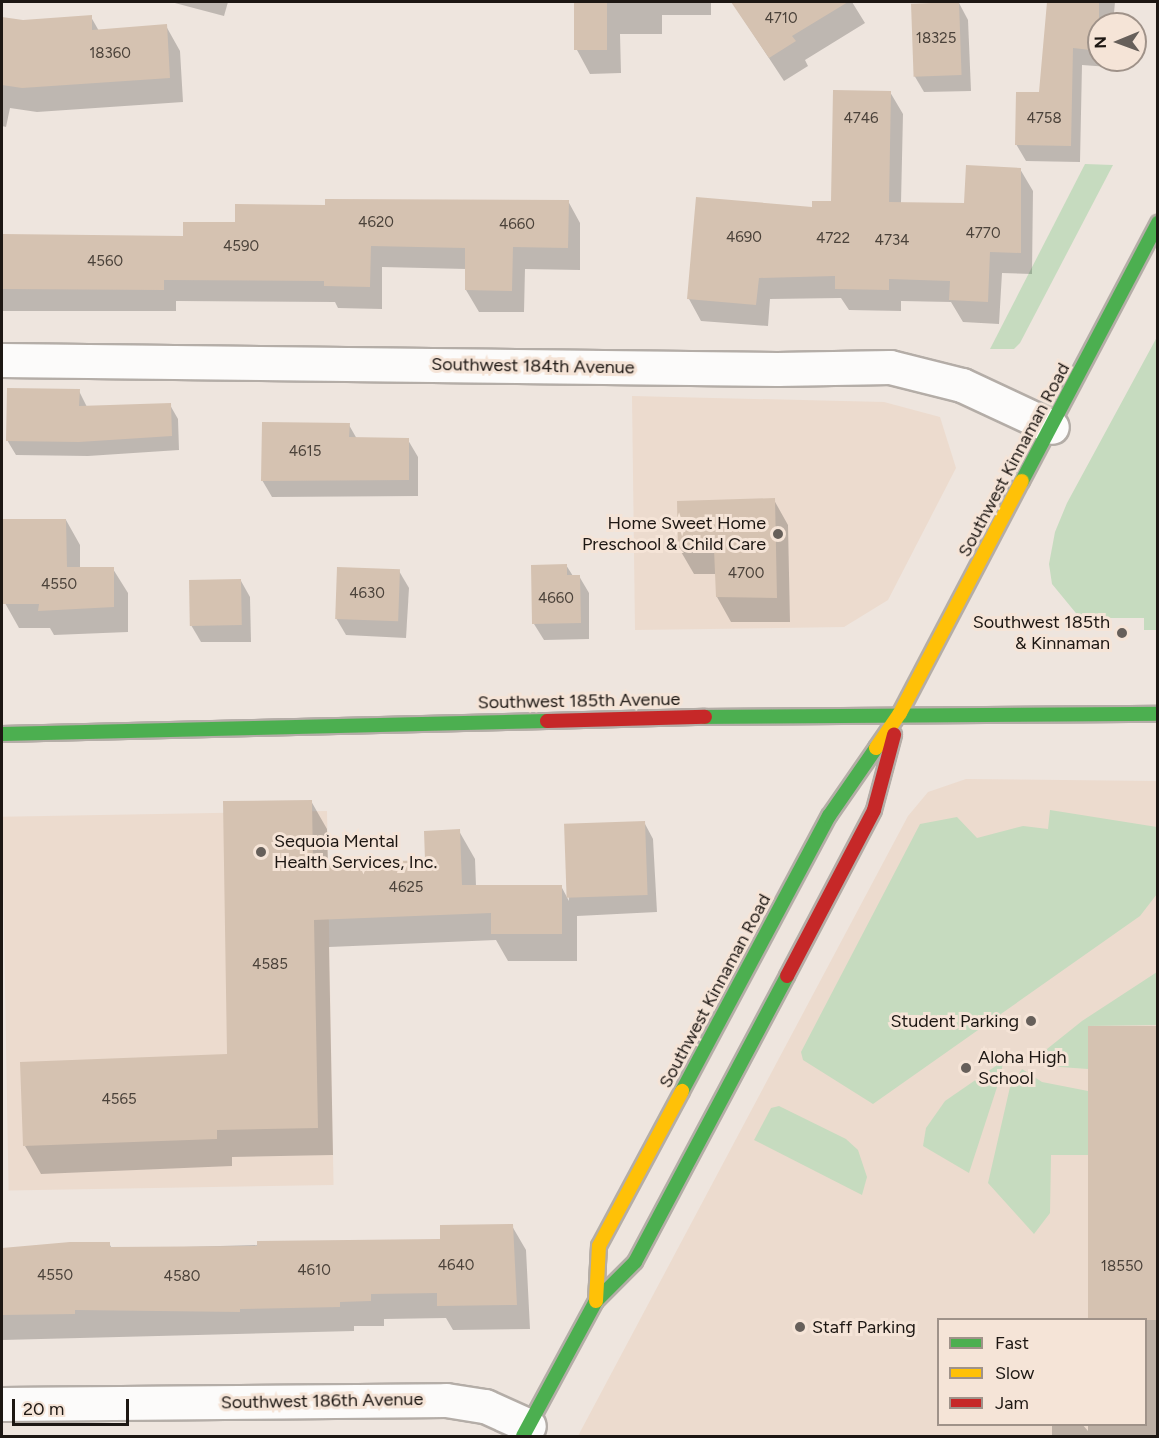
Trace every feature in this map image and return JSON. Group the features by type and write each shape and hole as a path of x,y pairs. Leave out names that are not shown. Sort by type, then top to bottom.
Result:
{"main road":[{"name":"Southwest Kinnaman Road","path":"596,1301 599,1246 829,816 900,713 1158,223"},
{"name":"Southwest Kinnaman Road","path":"526,1431 596,1301 635,1262 874,810 900,713"},
{"name":"Southwest 185th Avenue","path":"2,734 900,713 1158,714"}],"street":[{"name":"Southwest 184th Avenue","path":"2,360 777,369 890,367 962,385 1052,428"},
{"name":"Southwest 186th Avenue","path":"2,1404 446,1400 485,1406 526,1431"}],"shaded area":[{"name":"Home Sweet Home Preschool & Child Care","path":"632,396 884,402 940,417 956,468 888,600 844,627 635,630"},
{"name":"Aloha High School","path":"966,779 1157,781 1157,1436 578,1436 908,816 928,792"},
{"path":"327,811 334,1185 9,1191 2,817"}],"green space":[{"path":"1085,164 1113,165 1020,343 1014,349 990,349"},
{"path":"1157,337 1158,630 1144,630 1144,618 1080,618 1052,584 1049,564 1055,532 1067,503"},
{"path":"1050,810 1157,827 1157,894 1140,916 873,1104 803,1060 801,1052 920,824 957,817 977,838 1023,826 1048,829"},
{"path":"1157,972 1157,1025 1088,1026 1088,1069 1060,1067 1037,1057 1082,1021"},
{"path":"1003,1061 1001,1075 969,1173 923,1146 926,1128 945,1101"},
{"path":"1022,1069 1042,1082 1088,1091 1088,1155 1051,1155 1050,1213 1034,1234 988,1183 1010,1087"},
{"path":"779,1106 846,1139 858,1150 867,1177 862,1195 754,1140 771,1108"}],"building":[{"path":"574,2 607,2 607,50 574,50"},
{"path":"731,2 848,2 792,36 796,41 769,58"},
{"path":"959,2 962,75 914,77 911,4"},
{"path":"1047,2 1099,2 1099,12 1087,12 1087,50 1073,48 1071,146 1015,145 1016,92 1039,92"},
{"path":"92,15 92,30 167,24 170,78 22,88 2,85 2,17 23,20"},
{"path":"833,90 891,91 889,202 964,203 966,165 1021,168 1021,253 990,252 988,302 949,300 950,281 889,279 889,290 835,289 835,276 759,278 756,305 687,299 696,197 812,207 812,201 831,201"},
{"path":"325,199 569,200 568,248 513,247 512,291 465,290 465,248 371,246 370,287 324,286 324,281 164,280 164,290 2,289 2,234 183,236 183,222 235,222 235,204 325,205"},
{"path":"7,388 80,389 79,406 171,403 172,436 79,442 6,441"},
{"path":"262,422 350,423 349,437 409,438 409,480 261,481"},
{"path":"775,498 777,598 716,597 714,549 678,550 677,501"},
{"path":"3,519 66,519 67,567 114,567 114,607 38,611 39,604 3,604"},
{"path":"567,564 567,575 580,575 581,623 532,624 531,565"},
{"path":"337,567 400,569 398,621 335,619"},
{"path":"241,579 242,625 190,626 189,580"},
{"path":"312,800 313,864 425,860 424,831 460,829 462,885 562,885 562,934 491,934 491,913 314,920 318,1128 217,1130 217,1139 23,1146 20,1062 227,1054 223,801"},
{"path":"645,821 648,895 567,898 564,824"},
{"path":"1088,1026 1158,1026 1158,1320 1088,1318"},
{"path":"513,1224 517,1305 437,1306 437,1293 371,1294 371,1301 340,1302 340,1307 240,1309 240,1312 75,1310 75,1314 2,1315 2,1248 70,1242 110,1242 110,1247 257,1246 257,1241 440,1239 440,1225"}],"traffic: fast":[{"path":"1022,481 1158,223"},
{"path":"705,717 1158,714"},
{"path":"2,734 547,721"},
{"path":"682,1091 829,816 876,748"},
{"path":"523,1436 596,1301 635,1262 787,976"}],"traffic: slow":[{"path":"876,748 900,713 1022,481"},
{"path":"596,1301 599,1246 682,1091"}],"traffic: jam":[{"path":"547,721 705,717"},
{"path":"787,976 874,810 894,735"}],"place":[{"name":"Home Sweet Home Preschool & Child Care","path":"778,534"},
{"name":"Southwest 185th & Kinnaman","path":"1122,633"},
{"name":"Sequoia Mental Health Services, Inc.","path":"261,852"},
{"name":"Student Parking","path":"1031,1021"},
{"name":"Aloha High School","path":"966,1068"},
{"name":"Staff Parking","path":"800,1327"}]}
